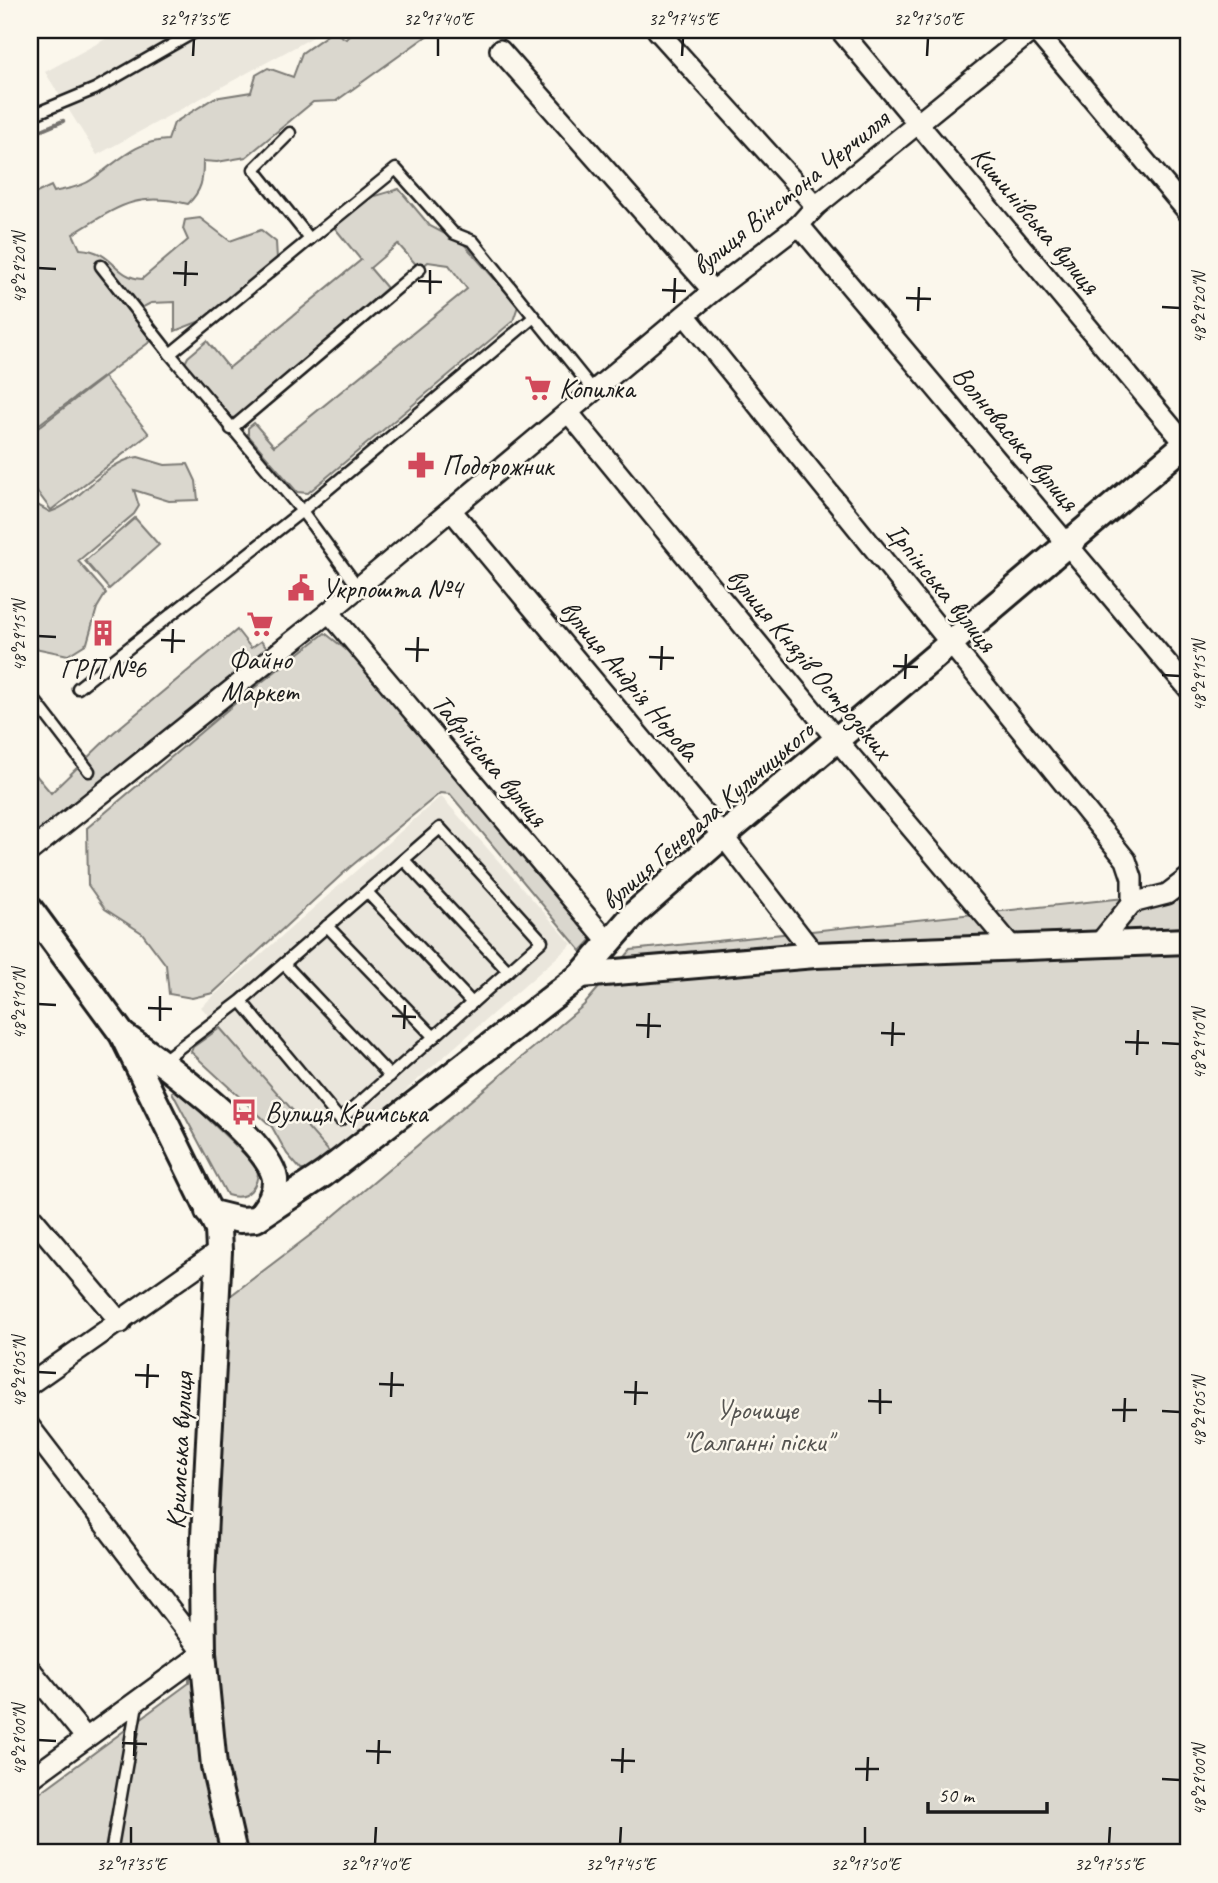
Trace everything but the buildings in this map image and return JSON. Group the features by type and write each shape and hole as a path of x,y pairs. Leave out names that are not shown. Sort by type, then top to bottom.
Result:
{"street":[{"path":"657,30 816,206"},
{"name":"Кишинівська вулиця","path":"840,30 1187,445"},
{"path":"1034,30 1188,212"},
{"name":"вулиця Вінстона Черчилля","path":"30,851 329,612 685,314 799,225 816,206 1034,30"},
{"path":"500,50 713,291"},
{"name":"Волноваська вулиця","path":"799,225 1070,544 1188,688"},
{"name":"Ірпінська вулиця","path":"685,314 1126,860 1132,878 1132,903"},
{"name":"вулиця Князів Острозьких","path":"568,412 836,740 1012,947"},
{"name":"вулиця Генерала Кульчицького","path":"256,1219 324,1174 581,975 634,914 723,836 1187,445"},
{"name":"вулиця Андрія Норова","path":"451,510 723,836 815,955"},
{"name":"Таврійська вулиця","path":"329,612 609,943"},
{"path":"1097,946 1132,903 1167,894 1188,878"},
{"name":"Кримська вулиця","path":"30,909 122,1034 218,1229 202,1575 202,1653 214,1766 234,1853"},
{"path":"581,975 815,955 1188,941"},
{"name":"Кримська вулиця","path":"122,1034 162,1062 232,1121 271,1166 308,1179 324,1174"},
{"path":"149,1093 148,1075 162,1062"},
{"path":"30,1384 121,1323 219,1251 234,1233 256,1219 274,1190 271,1166"},
{"path":"208,1212 240,1220 256,1219"},
{"path":"30,1215 121,1323"},
{"path":"30,1427 202,1653 30,1779"},
{"path":"30,1669 86,1738"}],"lane":[{"path":"30,116 94,89 198,30"},
{"path":"290,133 254,169 310,239"},
{"path":"170,354 396,169 453,233 473,241 594,391"},
{"path":"102,265 170,354 302,511 358,587"},
{"path":"231,429 420,269"},
{"path":"78,688 302,511 534,317"},
{"path":"30,694 89,771"},
{"path":"162,1062 241,1001 440,828 542,941 340,1120 241,1001"},
{"path":"404,859 508,971"},
{"path":"367,892 472,1003"},
{"path":"327,926 434,1037"},
{"path":"284,964 390,1076"},
{"path":"111,1853 138,1700"}],"shaded area":[{"path":"122,30 326,30 97,155 45,72"},
{"path":"441,796 572,944 332,1155 201,1007"}],"green space":[{"path":"355,30 435,30 336,101 313,102 246,157 217,162 203,161 201,184 188,204 154,199 127,204 73,234 80,249 100,254 125,274 142,279 188,240 183,229 185,220 200,218 230,241 261,230 276,242 277,259 203,320 175,331 175,302 151,303 131,313 151,341 30,431 30,196 51,186 54,192 74,188 136,148 168,140 174,123 214,98 251,92 256,75 268,68 293,77 302,53 333,31 346,39"},
{"path":"399,189 430,226 464,244 518,306 513,321 308,493 297,492 248,435 248,428 254,423 274,446 467,289 449,265 428,262 420,269 398,244 370,268 387,288 235,418 229,417 185,363 188,357 207,341 229,368 361,260 334,227 365,199"},
{"path":"104,377 149,434 51,510 30,482 30,434"},
{"path":"138,457 165,465 188,464 196,481 198,500 169,501 134,490 139,506 134,514 78,561 106,593 97,608 87,643 68,655 30,647 30,501 50,512 62,507 114,466"},
{"path":"135,518 159,545 109,589 85,561"},
{"path":"237,630 251,648 261,641 270,652 30,839 30,768 51,793 113,733"},
{"path":"325,633 354,656 595,936 581,951 450,794 440,793 349,868 213,993 192,998 169,994 166,965 142,933 105,909 88,885 87,828 245,695"},
{"name":"Урочище \"Салганні піски\"","path":"1188,888 1188,1853 30,1853 30,1800 189,1683 201,1318 317,1230 584,1005 631,950 1182,892"},
{"path":"220,1028 332,1155 312,1170 301,1170 287,1154 272,1127 191,1052 193,1047"},
{"path":"177,1089 258,1167 257,1180 251,1191 241,1196 227,1195 172,1092"}],"waterway":[{"path":"30,135 63,121"}],"place":[{"name":"Копилка","path":"538,388"},
{"name":"Подорожник","path":"421,465"},
{"name":"Укрпошта №4","path":"301,588"},
{"name":"Файно Маркет","path":"260,624"},
{"name":"ГРП №6","path":"103,633"},
{"name":"Вулиця Кримська","path":"244,1112"}]}
